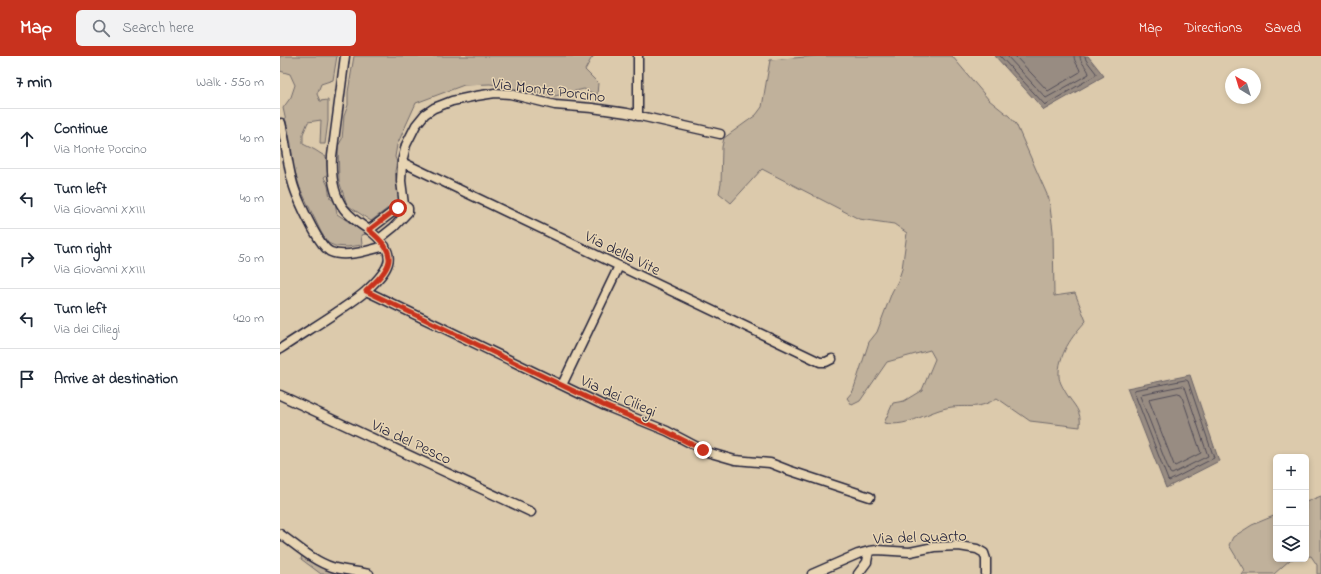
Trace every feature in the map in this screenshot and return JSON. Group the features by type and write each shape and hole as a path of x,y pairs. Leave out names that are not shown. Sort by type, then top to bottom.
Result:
{"street":[{"path":"280,349 366,291 389,263 389,255 385,246 344,209 337,197 332,177 332,156 345,56"},
{"path":"638,56 638,116"},
{"name":"Via Monte Porcino","path":"379,240 406,215 408,208 404,205 401,181 402,162 409,139 416,125 425,114 444,104 476,96 495,93 505,94 555,105 592,108 638,116 720,134"},
{"path":"281,123 294,188 316,236 324,247 331,252 345,253 364,251 385,246"},
{"name":"Via della Vite","path":"402,162 820,362 826,362 832,359"},
{"path":"369,230 404,205"},
{"path":"562,385 619,266"},
{"name":"Via dei Ciliegi","path":"366,291 605,406 667,432 707,452 735,460 770,463 870,497"},
{"name":"Via del Pesco","path":"280,395 531,512"},
{"path":"280,534 309,555 327,565 369,574"},
{"name":"Via del Quarto","path":"812,574 858,554 869,551 879,550 910,552 934,547 959,546 977,549 984,552 986,557 986,574"},
{"path":"858,574 867,562 869,551"}],"shaded area":[{"path":"280,56 337,56 333,80 321,84 317,94 320,101 328,100 328,121 325,144 320,144 321,120 308,122 303,134 303,144 326,157 328,174 324,177 328,186 330,198 335,202 337,214 367,234 361,235 362,245 347,247 335,246 328,243 321,232 300,188 293,165 291,144 283,108 291,97 295,85 290,74 280,71"},
{"path":"354,56 594,56 585,70 598,83 597,95 584,89 555,96 490,84 464,85 416,103 397,145 395,157 397,162 395,171 400,199 371,221 347,205 339,181 338,146 342,139 344,116 348,105 348,92"},
{"path":"817,56 952,56 989,100 1009,116 1016,124 1049,199 1053,231 1054,296 1075,293 1086,321 1071,339 1063,353 1059,368 1060,381 1079,412 1080,427 1030,421 997,398 980,406 952,407 935,411 911,421 893,424 884,423 893,403 904,401 922,390 935,359 930,350 887,362 860,401 852,405 847,398 853,391 869,342 877,332 892,292 898,281 902,269 907,233 894,224 859,219 762,169 731,203 719,193 724,138 756,115 762,107 770,60"},
{"path":"1321,496 1321,574 1317,574 1317,565 1311,556 1309,556 1309,501"},
{"path":"1273,516 1273,562 1288,562 1274,574 1241,574 1244,570 1229,545 1233,537 1252,525"},
{"path":"303,553 359,574 321,574 301,559"}],"water":[{"path":"995,56 1088,56 1104,76 1044,110"},
{"path":"1190,375 1219,461 1166,488 1127,388"}],"route":[{"path":"398,208 369,230 385,246 390,258 389,263 383,272 366,291 605,406 667,432 703,450"}]}
